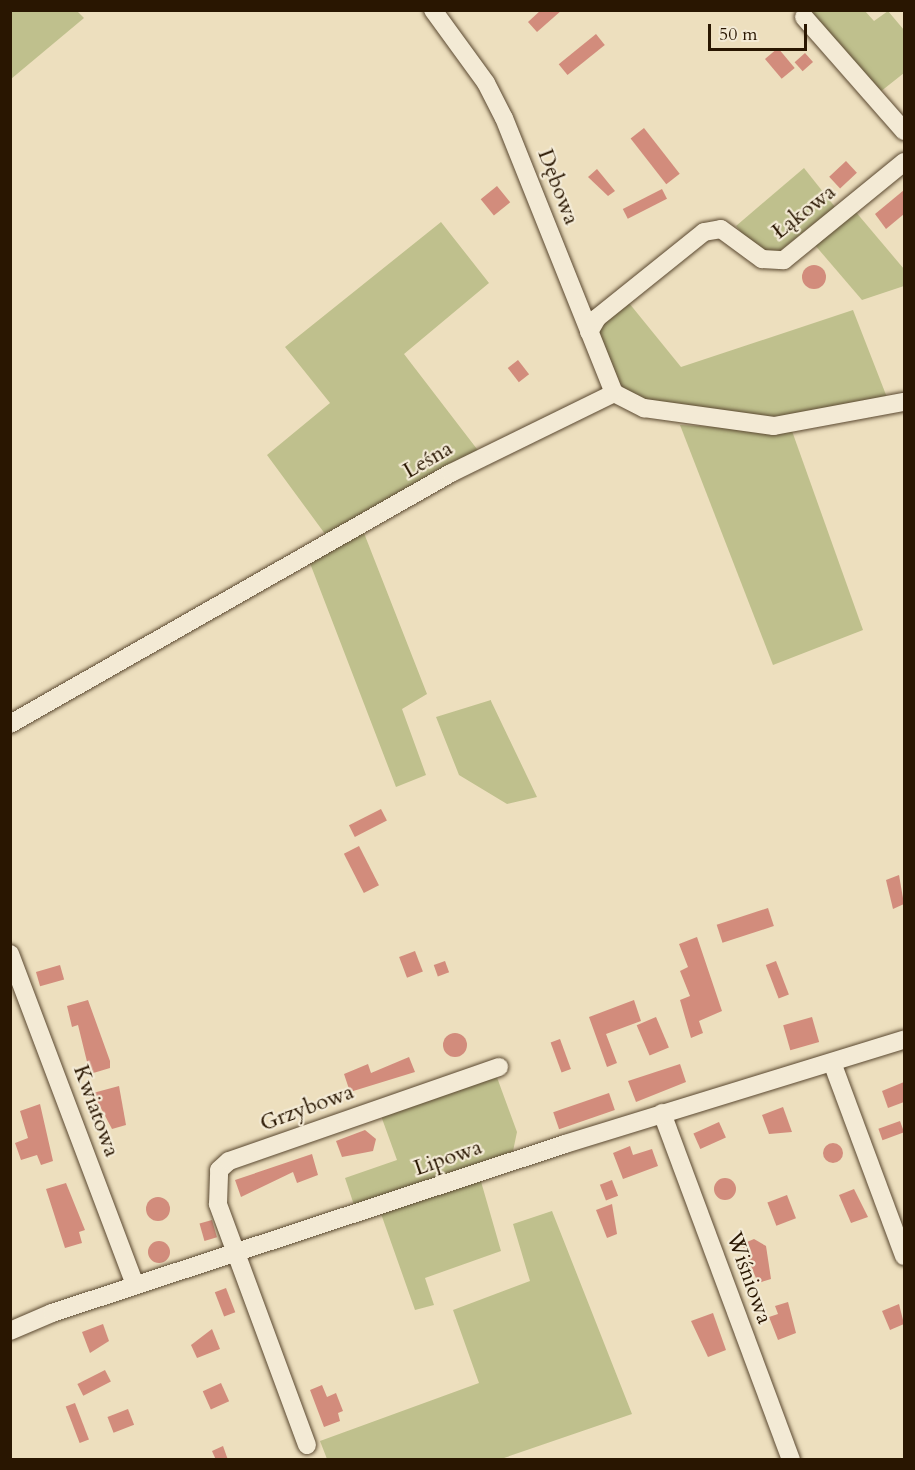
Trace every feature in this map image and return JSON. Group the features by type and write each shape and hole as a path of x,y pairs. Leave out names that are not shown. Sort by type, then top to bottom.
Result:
{"street":[{"name":"Dębowa","path":"433,10 486,83 504,118 614,393"},
{"path":"804,17 904,131"},
{"name":"Łąkowa","path":"589,332 597,318 704,232 721,229 762,259 784,260 904,162"},
{"path":"614,393 644,408 774,426 904,402"},
{"name":"Leśna","path":"10,724 451,473 614,393"},
{"name":"Kwiatowa","path":"10,954 135,1286"},
{"name":"Lipowa","path":"10,1331 135,1286 237,1255 662,1113 833,1065 904,1040"},
{"path":"833,1065 904,1256"},
{"name":"Grzybowa","path":"237,1255 216,1195 224,1165 499,1067"},
{"name":"Wiśniowa","path":"662,1113 791,1460"},
{"path":"237,1255 307,1445"}],"green space":[{"path":"11,10 77,11 84,18 11,79"},
{"path":"811,11 865,11 874,21 888,11 904,30 904,73 880,92"},
{"path":"804,168 835,207 772,257 758,252 736,226"},
{"path":"855,211 904,269 904,286 862,300 814,244"},
{"path":"441,222 489,283 404,354 480,453 328,538 267,455 330,403 285,347"},
{"path":"629,303 681,367 853,310 888,400 785,422 639,401 616,386 596,331"},
{"path":"680,425 792,431 863,630 773,665"},
{"path":"362,528 427,694 402,709 426,775 396,787 308,558"},
{"path":"491,700 537,797 507,804 459,775 436,717"},
{"path":"495,1072 517,1132 512,1156 354,1205 345,1178 397,1160 380,1113"},
{"path":"480,1178 501,1251 425,1278 434,1305 415,1310 380,1211"},
{"path":"552,1211 632,1414 501,1459 327,1459 320,1441 479,1383 453,1310 530,1281 513,1224"}],"building":[{"path":"541,10 562,10 537,32 528,22"},
{"path":"596,34 605,45 568,75 559,64"},
{"path":"778,48 795,68 782,79 765,59"},
{"path":"805,53 813,62 803,71 795,62"},
{"path":"644,128 680,174 666,184 631,138"},
{"path":"846,161 857,173 840,188 829,177"},
{"path":"597,169 615,191 608,196 588,177"},
{"path":"497,186 510,202 494,216 481,199"},
{"path":"662,189 667,199 628,219 623,209"},
{"path":"904,190 904,214 886,229 875,214"},
{"path":"814,265 822,269 826,277 822,285 814,289 806,285 802,277 806,269"},
{"path":"518,360 529,374 519,382 508,368"},
{"path":"381,809 387,821 355,837 349,825"},
{"path":"359,846 379,885 364,893 344,854"},
{"path":"899,875 904,904 893,909 886,880"},
{"path":"768,908 774,926 723,943 717,925"},
{"path":"697,937 722,1011 699,1021 703,1033 691,1038 680,1000 690,996 680,971 688,967 679,944"},
{"path":"415,951 423,972 407,978 399,957"},
{"path":"445,961 449,972 438,976 434,965"},
{"path":"776,961 789,995 779,999 766,965"},
{"path":"60,965 64,979 40,986 36,972"},
{"path":"88,1000 110,1061 110,1068 90,1074 78,1025 72,1027 67,1006"},
{"path":"634,1000 641,1021 606,1034 617,1063 607,1067 589,1017"},
{"path":"656,1017 669,1047 650,1056 637,1025"},
{"path":"812,1017 819,1042 790,1050 783,1025"},
{"path":"455,1033 460,1034 466,1040 466,1050 460,1056 455,1057 450,1056 444,1050 443,1045 444,1040 450,1034"},
{"path":"560,1039 571,1069 562,1072 551,1042"},
{"path":"409,1057 415,1072 350,1092 344,1074 368,1064 371,1073"},
{"path":"680,1064 686,1082 636,1102 628,1081"},
{"path":"904,1082 904,1102 888,1108 882,1091"},
{"path":"119,1086 126,1125 112,1129 93,1093"},
{"path":"609,1093 615,1110 559,1129 553,1112"},
{"path":"40,1104 53,1161 41,1165 37,1155 21,1160 15,1143 28,1138 20,1111"},
{"path":"783,1107 792,1132 769,1134 762,1115"},
{"path":"900,1121 904,1132 882,1140 878,1129"},
{"path":"719,1122 726,1138 700,1149 693,1133"},
{"path":"365,1130 376,1139 373,1151 342,1157 336,1141"},
{"path":"833,1143 840,1146 843,1153 840,1160 833,1163 826,1160 823,1153 826,1146"},
{"path":"630,1146 633,1155 652,1149 658,1166 623,1179 613,1153"},
{"path":"312,1154 318,1175 297,1183 293,1172 241,1197 235,1180"},
{"path":"725,1178 733,1181 736,1189 733,1197 725,1200 717,1197 714,1189 717,1181"},
{"path":"612,1180 618,1196 606,1201 600,1185"},
{"path":"66,1183 85,1230 79,1232 82,1243 65,1248 46,1189"},
{"path":"854,1189 868,1217 851,1223 839,1195"},
{"path":"787,1195 796,1218 776,1226 767,1203"},
{"path":"158,1197 163,1198 169,1204 169,1214 163,1220 158,1221 153,1220 147,1214 146,1209 147,1204 153,1198"},
{"path":"612,1204 617,1234 607,1238 596,1210"},
{"path":"212,1220 217,1237 204,1241 200,1224"},
{"path":"754,1239 766,1246 771,1279 758,1283 742,1244"},
{"path":"159,1241 169,1248 170,1252 163,1262 159,1263 149,1256 148,1252 155,1242"},
{"path":"226,1288 235,1312 224,1317 215,1292"},
{"path":"788,1302 796,1333 778,1340 769,1317 778,1314 775,1306"},
{"path":"899,1304 904,1324 890,1330 882,1311"},
{"path":"713,1313 726,1350 708,1357 691,1321"},
{"path":"103,1324 109,1341 90,1353 82,1332"},
{"path":"212,1329 220,1349 197,1358 191,1345"},
{"path":"105,1370 111,1382 83,1396 77,1384"},
{"path":"221,1383 229,1401 211,1409 203,1391"},
{"path":"322,1385 327,1397 336,1393 343,1411 338,1413 340,1421 324,1427 310,1390"},
{"path":"75,1403 89,1439 80,1443 66,1407"},
{"path":"128,1409 134,1425 114,1433 107,1417"},
{"path":"223,1446 228,1460 216,1460 212,1451"}]}
